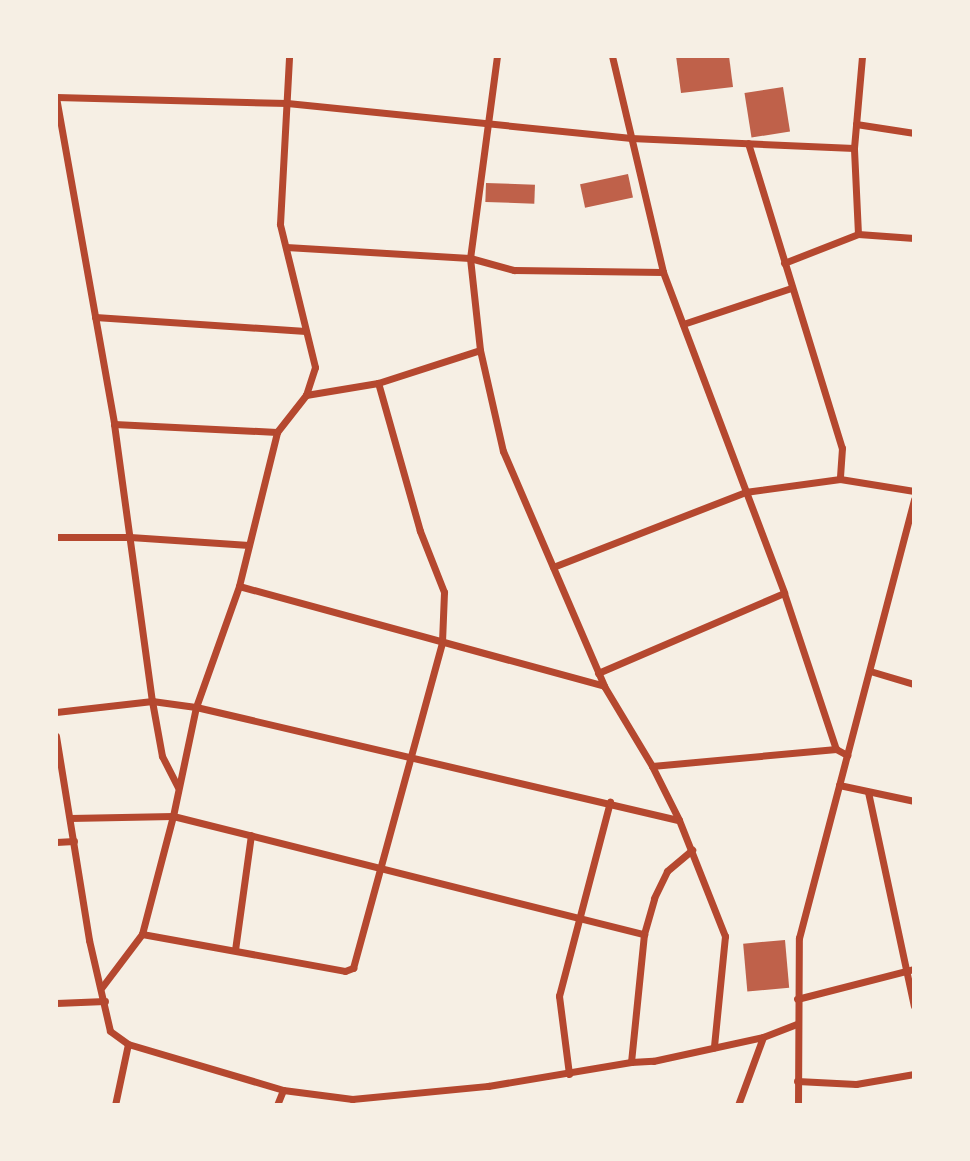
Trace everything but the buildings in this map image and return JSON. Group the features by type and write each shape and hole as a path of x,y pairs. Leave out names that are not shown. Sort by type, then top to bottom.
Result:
{"street":[{"path":"102,987 142,934 173,816 196,707 239,586 277,432 306,396 315,367 280,224 289,56"},
{"path":"497,56 470,258 480,350 503,451 604,686 652,766 679,820 725,936 714,1047"},
{"path":"612,56 663,272 784,593 836,749"},
{"path":"858,234 854,148 862,56"},
{"path":"179,788 162,756 152,701 114,424 56,97 286,103 631,138 854,148"},
{"path":"856,124 914,133"},
{"path":"748,143 842,449 840,479"},
{"path":"784,263 858,234 914,239"},
{"path":"286,247 470,258 514,270 663,272"},
{"path":"682,324 792,288"},
{"path":"95,317 306,331"},
{"path":"306,396 378,383 480,350"},
{"path":"142,934 350,970 442,642 444,592 420,531 378,383"},
{"path":"114,424 277,432"},
{"path":"553,567 745,492 840,479 914,491"},
{"path":"798,1105 799,938 914,499"},
{"path":"56,537 130,537 249,545"},
{"path":"239,586 604,686"},
{"path":"598,673 784,593"},
{"path":"870,671 914,684"},
{"path":"56,712 152,701 196,707 679,820"},
{"path":"56,736 89,940 110,1031 128,1044 283,1090 352,1099 488,1086 631,1062 653,1061 763,1038 797,1024"},
{"path":"652,766 836,749 847,755"},
{"path":"839,785 914,801"},
{"path":"868,793 910,970 914,1006"},
{"path":"569,1074 559,996 610,803"},
{"path":"70,818 173,816 644,934"},
{"path":"235,950 251,835"},
{"path":"56,842 74,841"},
{"path":"631,1062 644,934 654,898 667,871 692,850"},
{"path":"797,999 910,970"},
{"path":"56,1003 105,1001"},
{"path":"738,1105 763,1038"},
{"path":"117,1104 128,1044"},
{"path":"797,1081 856,1084 914,1074"},
{"path":"277,1105 283,1090"}]}
